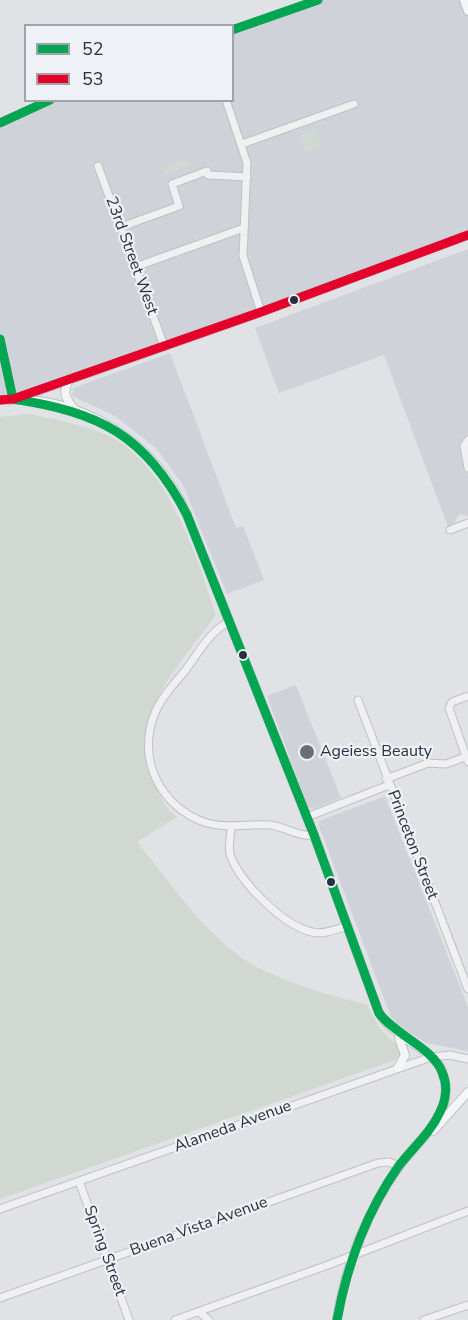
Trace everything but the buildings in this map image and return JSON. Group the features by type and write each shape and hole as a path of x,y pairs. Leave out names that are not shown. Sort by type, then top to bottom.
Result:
{"main road":[{"path":"464,0 468,11"},
{"path":"0,402 261,312 468,235"},
{"path":"70,379 65,387 65,396 76,411"},
{"path":"13,399 76,411 116,429 148,455 167,476 184,508 307,817 379,1013 403,1044 405,1055 398,1068"},
{"path":"337,1320 354,1255 377,1202 399,1166 437,1119 445,1098 441,1069 431,1057 395,1033"},
{"path":"414,1146 441,1124 468,1092"}],"street":[{"path":"234,29 318,0"},
{"path":"0,123 47,102"},
{"path":"227,102 247,163 244,261 261,312"},
{"path":"242,144 354,104"},
{"name":"23rd Street West","path":"98,166 164,346"},
{"path":"121,227 179,206 172,184 207,171 208,175 247,177"},
{"path":"135,267 244,228"},
{"path":"0,339 13,399"},
{"path":"466,443 468,468"},
{"path":"450,530 468,524"},
{"path":"230,622 215,632 164,696 154,715 148,743 150,764 161,791 194,818 214,825 270,825 304,836 314,835"},
{"path":"307,817 428,763 446,765 467,760 448,706 468,696"},
{"name":"Princeton Street","path":"358,700 468,989"},
{"path":"231,826 231,856 248,884 270,907 292,923 314,933 348,926"},
{"name":"Alameda Avenue","path":"0,1209 431,1057 450,1055 468,1059"},
{"name":"Buena Vista Avenue","path":"0,1298 378,1163 389,1162 399,1166"},
{"name":"Spring Street","path":"79,1181 129,1320"},
{"path":"175,1320 468,1211"},
{"path":"424,1320 468,1305"},
{"path":"199,1312 209,1320"}],"shaded area":[{"path":"318,0 464,0 468,11 468,235 0,400 0,123 49,102 234,102 234,30"},
{"path":"316,130 322,146 305,152 299,136"},
{"path":"189,158 191,165 164,175 162,168"},
{"path":"468,249 468,516 459,515 453,525 448,527 384,355 279,393 255,328"},
{"path":"170,353 236,528 243,526 264,580 227,594 183,485 156,448 115,416 72,396 73,388"},
{"path":"27,414 76,424 102,433 123,444 141,460 156,478 181,522 216,615 173,672 151,714 146,736 147,759 154,783 166,806 177,817 137,842 186,903 212,933 227,946 268,973 319,992 366,1004 380,1029 399,1047 400,1054 395,1060 0,1199 0,417"},
{"path":"296,685 341,798 313,809 308,807 267,696"},
{"path":"385,796 468,1007 468,1051 426,1043 401,1027 391,1017 319,826 319,821"}],"transit line":[{"name":"52","path":"234,29 318,0"},
{"name":"52","path":"0,123 46,102"},
{"name":"53","path":"0,400 13,399 261,312 468,235"},
{"name":"52","path":"0,339 13,399"},
{"name":"52","path":"13,399 71,411 117,432 155,465 171,488 187,515 314,835 379,1013 394,1028 431,1056 444,1077 445,1097 436,1120 398,1167 367,1221 346,1279 337,1320"}],"place":[{"name":"Ageiess Beauty","path":"307,752"}]}
